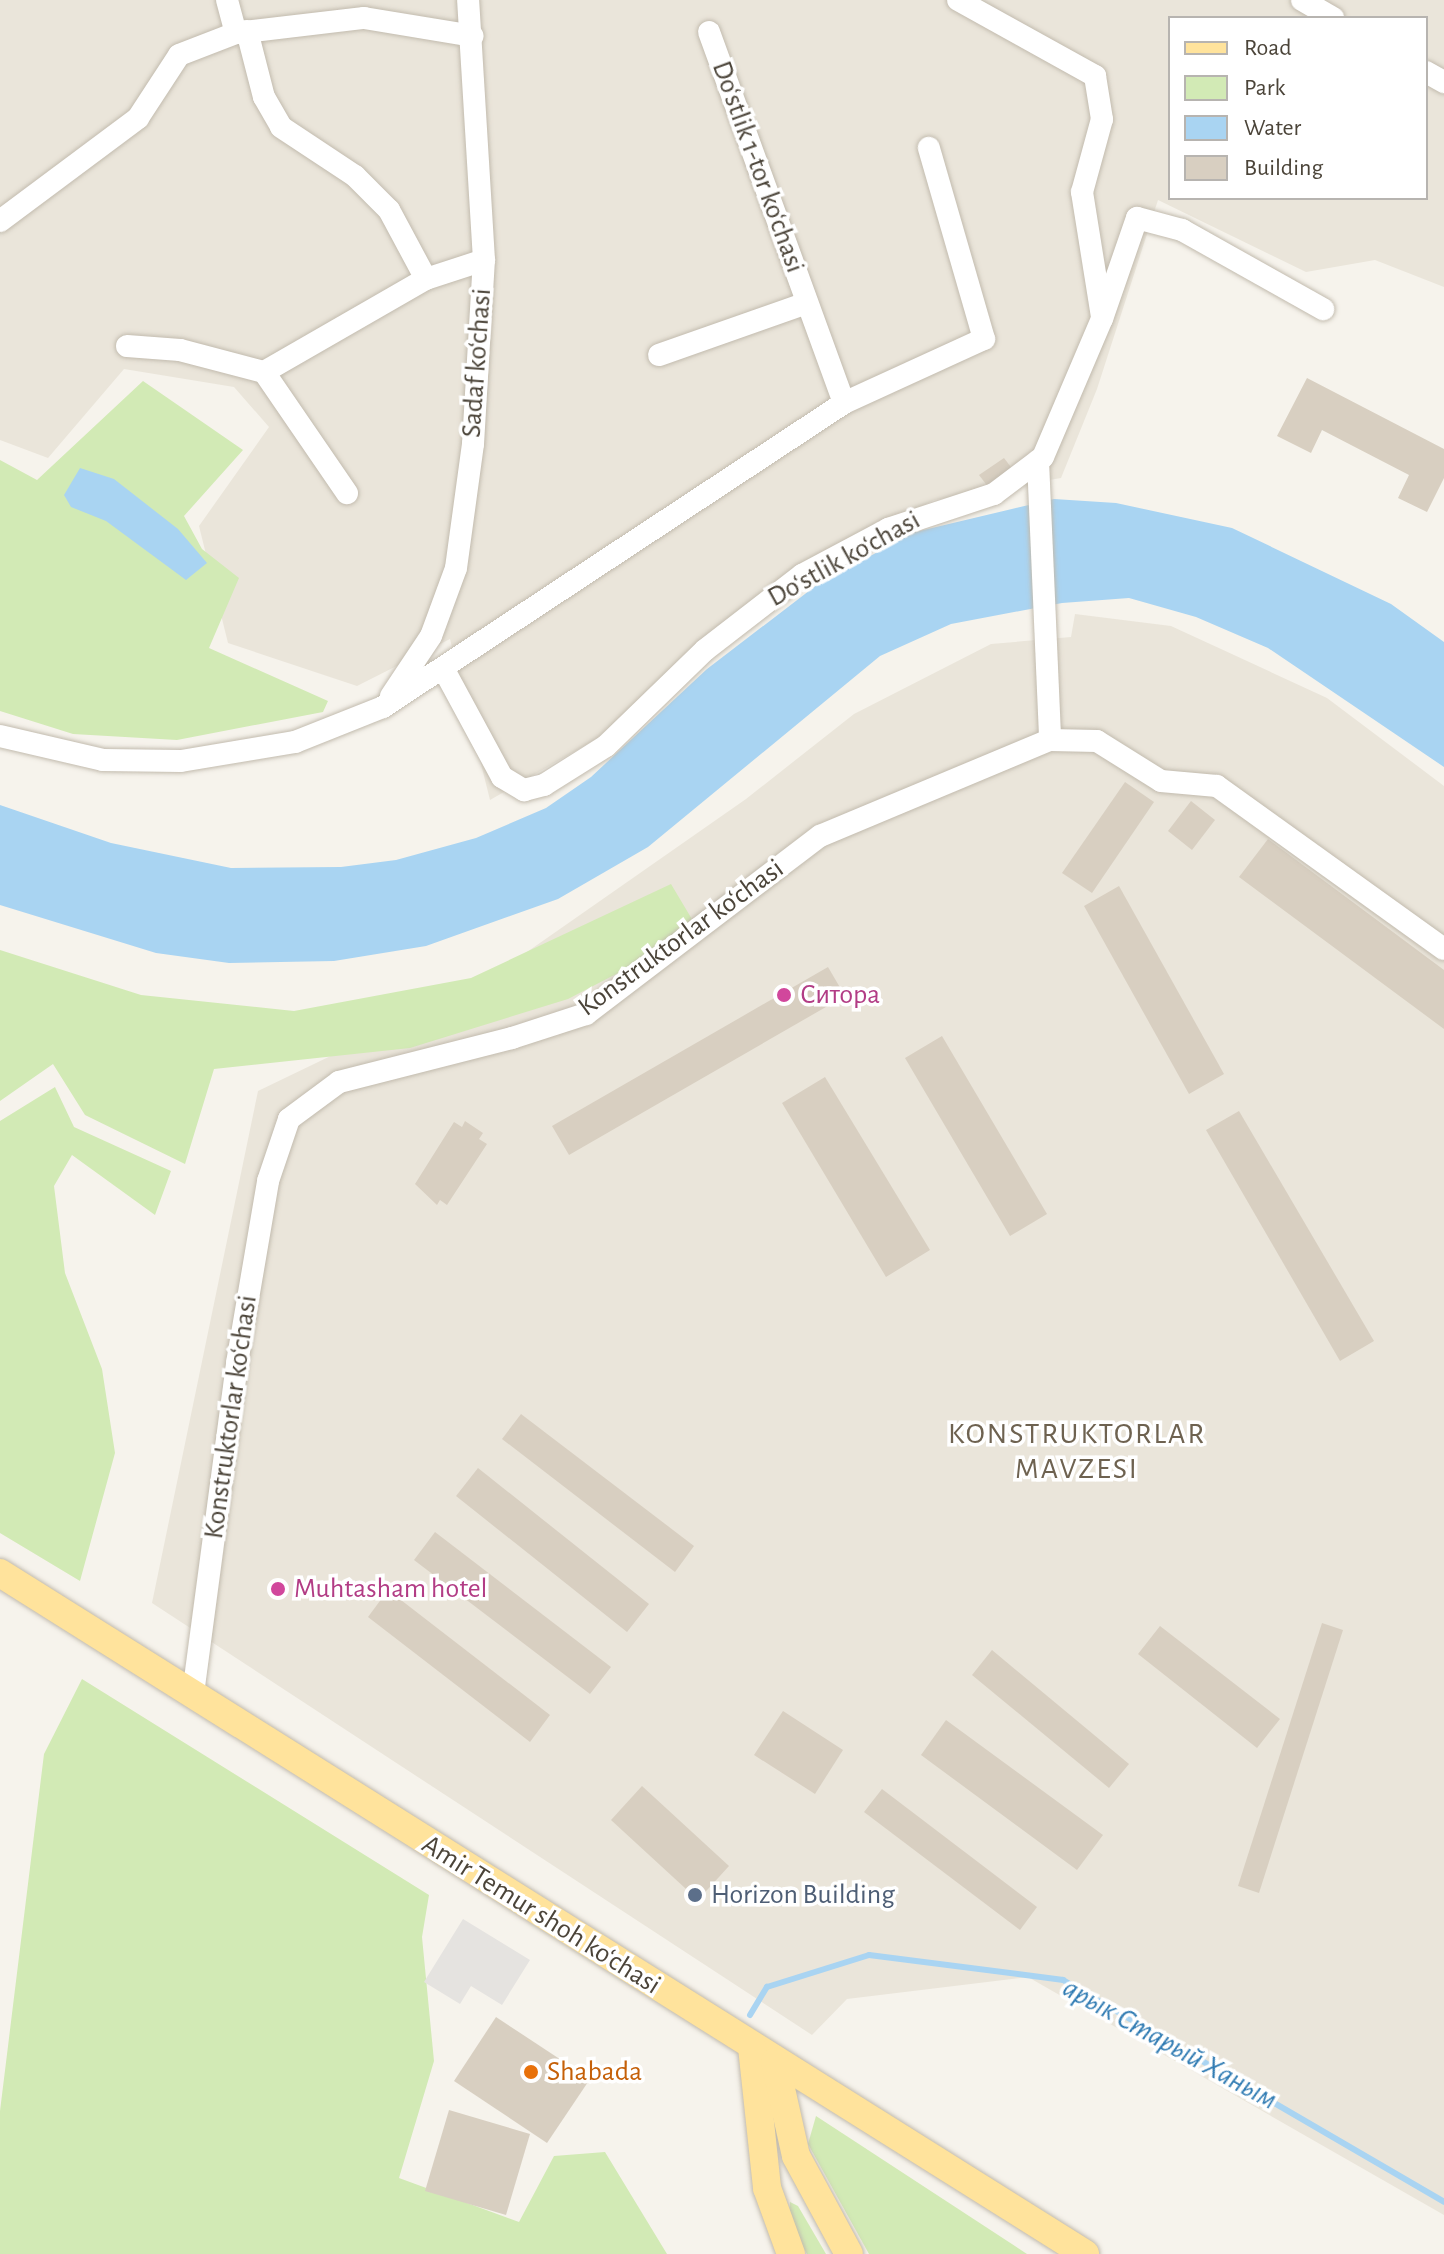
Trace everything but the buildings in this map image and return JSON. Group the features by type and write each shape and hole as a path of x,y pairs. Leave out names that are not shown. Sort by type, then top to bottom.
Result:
{"main road":[{"name":"Amir Temur shoh ko‘chasi","path":"0,1573 1085,2254"},
{"path":"764,2054 767,2188 791,2254"},
{"path":"764,2054 796,2156 849,2254"}],"street":[{"path":"227,0 264,97 281,127 355,176 389,210 426,279"},
{"name":"Sadaf ko‘chasi","path":"383,707 431,636 456,568 473,444 484,260 473,36 468,0"},
{"path":"958,0 1095,76 1102,119 1082,192 1102,319"},
{"path":"1302,0 1330,16"},
{"path":"0,221 138,118 179,55 241,32 364,18 473,36"},
{"name":"Do‘stlik 1-tor ko‘chasi","path":"709,32 844,403"},
{"path":"0,736 103,760 181,761 295,742 383,707 844,403 984,339 929,148"},
{"name":"Do‘stlik ko‘chasi","path":"443,668 502,777 524,790 544,785 606,746 705,650 802,575 898,524 994,494 1038,461 1102,319 1137,218 1182,230 1323,309"},
{"path":"264,372 426,279 484,260"},
{"name":"Do‘stlik 1-tor ko‘chasi","path":"659,355 807,303"},
{"path":"127,346 180,350 264,372 347,493"},
{"path":"1038,461 1049,623 1050,740"},
{"name":"Konstruktorlar ko‘chasi","path":"193,1694 237,1363 268,1181 289,1119 339,1082 586,1014 820,836 1050,740 1097,741 1161,781 1217,786 1444,949"}],"shaded area":[{"path":"0,0 1444,0 1444,287 1375,260 1306,272 1158,200 1097,389 1061,478 934,500 768,586 596,739 490,800 450,639 357,686 228,643 199,526 269,427 234,387 124,369 48,458 0,440"},
{"name":"KONSTRUKTORLAR MAVZESI","path":"1075,614 1171,626 1327,698 1444,786 1444,2215 1028,1977 847,1999 812,2035 152,1603 258,1091 484,982 746,799 854,714 991,644 1071,637"},
{"path":"463,1919 530,1960 502,2005 471,1986 460,2004 424,1982"}],"green space":[{"path":"143,381 243,450 184,516 202,549 239,578 209,648 328,701 323,712 177,740 73,734 0,711 0,460 37,480"},
{"path":"671,884 699,931 568,999 410,1048 214,1069 185,1164 85,1115 53,1064 0,1101 0,950 141,995 294,1011 471,978"},
{"path":"55,1087 74,1127 171,1171 155,1215 72,1155 54,1186 65,1273 102,1369 115,1453 80,1581 0,1533 0,1121"},
{"path":"82,1679 429,1895 422,1937 434,2061 399,2178 519,2222 554,2156 605,2152 667,2254 0,2254 0,2111 44,1754"},
{"path":"816,2116 1027,2254 869,2254 808,2144"},
{"path":"790,2202 798,2206 826,2254 807,2254 789,2222"}],"water":[{"path":"80,468 114,479 178,529 207,563 186,580 106,521 71,507 64,495"},
{"path":"1054,499 1116,503 1232,528 1391,604 1444,642 1444,767 1268,648 1196,617 1129,598 1062,603 951,624 880,656 648,847 558,899 426,946 334,961 229,963 156,953 0,905 0,805 111,843 231,868 341,867 396,860 476,838 546,808 591,777 707,669 818,584 915,532"}],"waterway":[{"name":"арык Старый Ханым","path":"750,2015 767,1987 869,1955 1063,1980 1444,2202"}],"place":[{"name":"Ситора","path":"784,995"},
{"name":"Muhtasham hotel","path":"278,1589"},
{"name":"Horizon Building","path":"695,1895"},
{"name":"Shabada","path":"531,2072"}],"district":[{"name":"KONSTRUKTORLAR MAVZESI","path":"1077,1451"}]}
